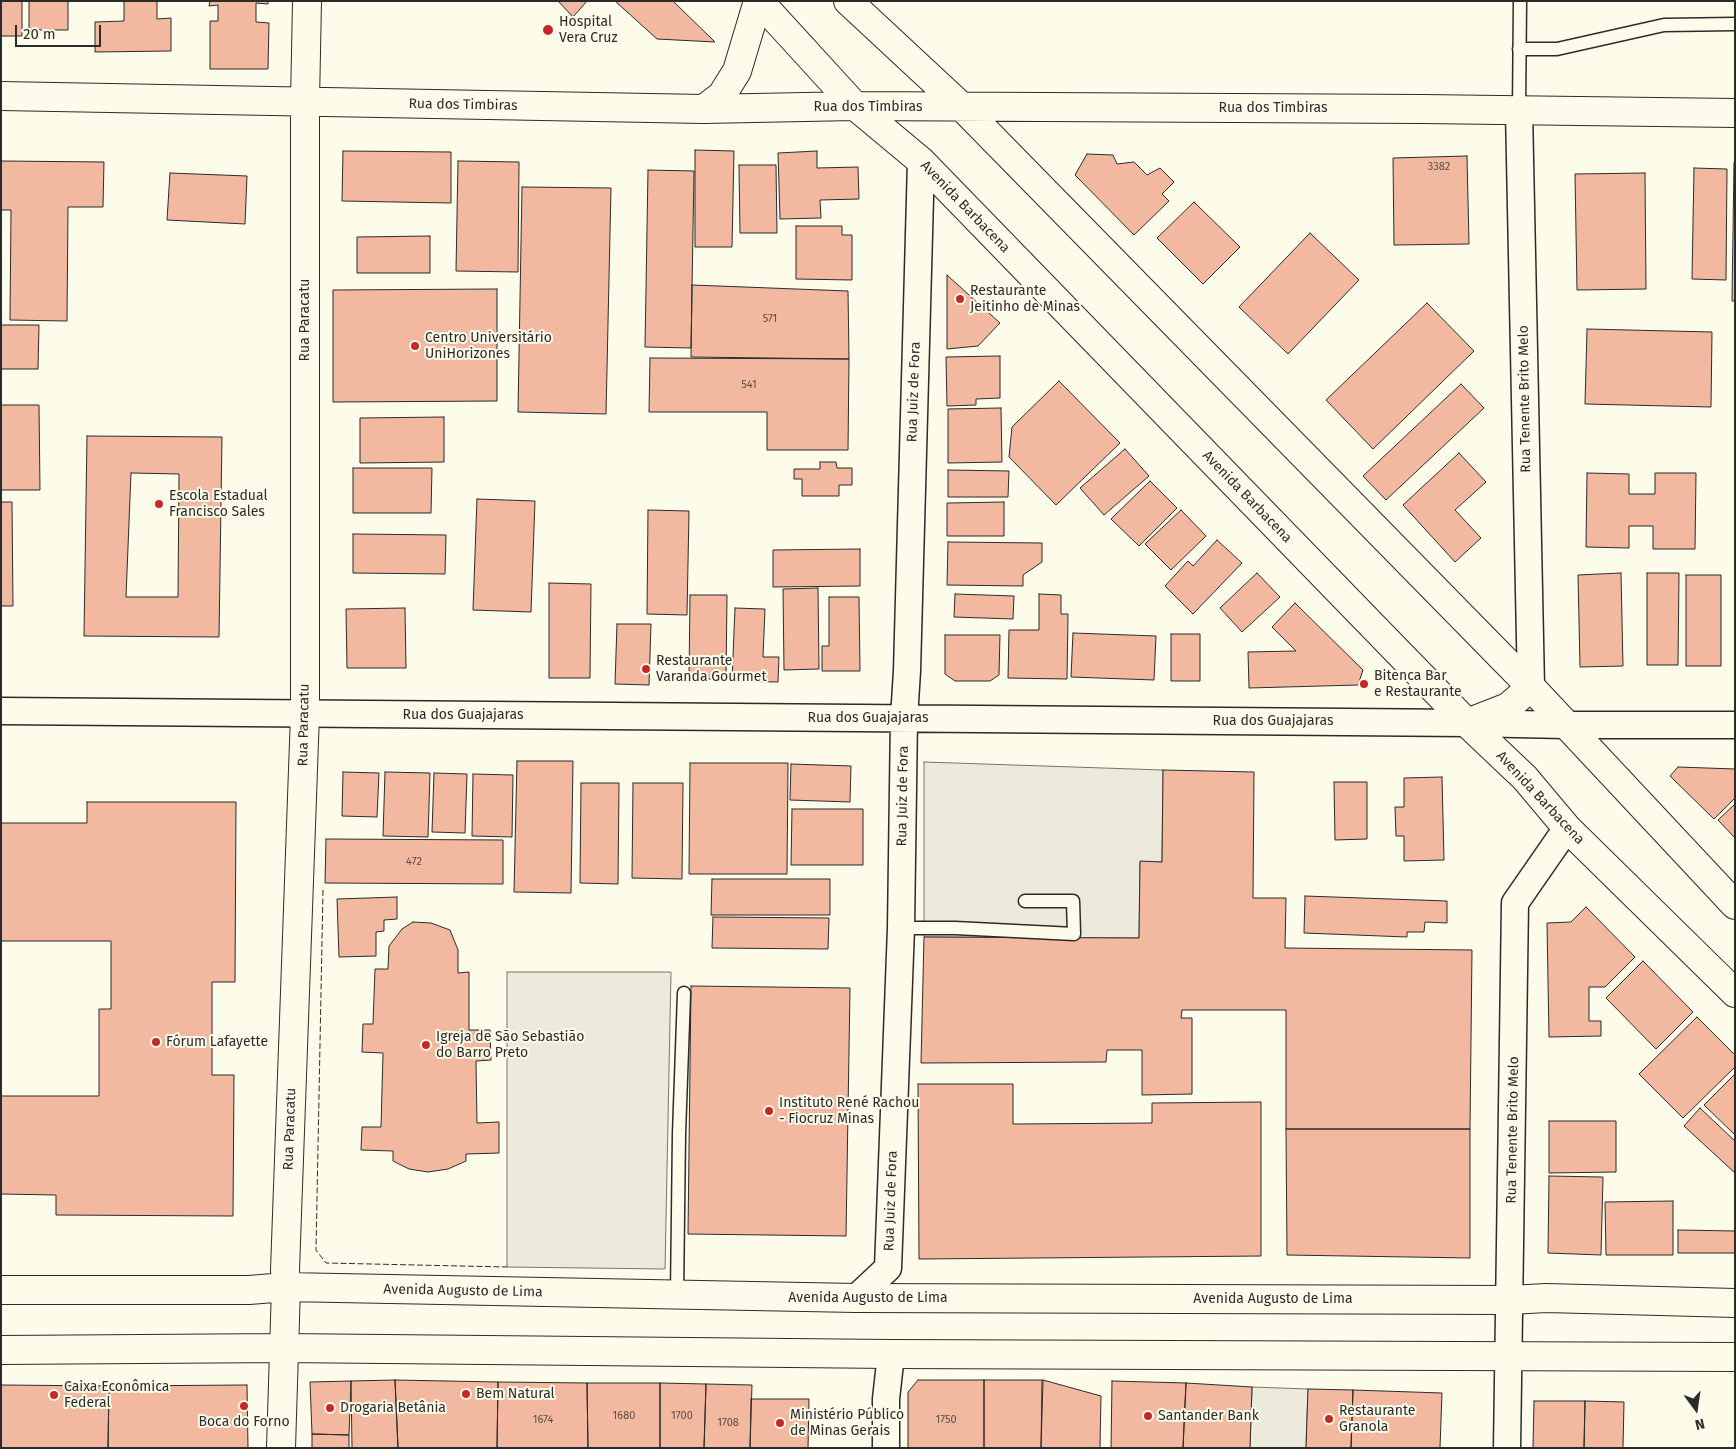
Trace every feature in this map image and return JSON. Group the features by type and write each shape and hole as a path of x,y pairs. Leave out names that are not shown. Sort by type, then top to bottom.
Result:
{"main road":[{"name":"Rua Paracatu","path":"282,1448 286,1287 284,1270 306,714 305,102 307,1"},
{"name":"Avenida Barbacena","path":"759,1 855,106 921,161 1467,723 1525,778 1566,828 1735,993"},
{"path":"704,109 722,95 737,71 759,1"},
{"path":"848,1 962,107 1530,687 1735,905"},
{"name":"Rua dos Timbiras","path":"1,96 704,109 855,106 1735,113"},
{"path":"1467,723 1508,707 1530,687"},
{"name":"Avenida Augusto de Lima","path":"1,1290 249,1290 286,1287 856,1298 1510,1300 1546,1298 1735,1303"},
{"path":"1,1350 283,1348 891,1354 1735,1358"}],"street":[{"name":"Rua Tenente Brito Melo","path":"1519,111 1530,687"},
{"name":"Rua Juiz de Fora","path":"856,1298 888,1268 901,928 904,718 907,671 921,161"},
{"name":"Rua dos Guajajaras","path":"1,711 1735,725"},
{"name":"Rua Tenente Brito Melo","path":"1507,1448 1515,904 1566,828"},
{"path":"886,1448 886,1399 891,1354"}],"lane":[{"path":"1519,111 1520,1"},
{"path":"1519,49 1557,49 1664,25 1735,24"},
{"path":"901,928 955,928 1074,934 1073,901 1025,901"},
{"path":"677,1296 679,1144 684,993"}],"shaded area":[{"path":"924,762 1163,770 1162,862 1140,862 1139,938 924,937"},
{"path":"507,972 671,972 665,1269 507,1267"},
{"path":"1252,1387 1308,1389 1306,1448 1250,1448"}],"building":[{"path":"1,1 22,1 22,36 1,36"},
{"path":"29,1 68,1 68,30 29,30"},
{"path":"124,1 157,1 157,19 171,18 171,51 95,52 95,22 124,21"},
{"path":"210,1 268,1 268,4 256,3 256,22 269,23 268,69 210,69 210,21 218,21 218,5 209,6"},
{"path":"558,1 587,1 573,17"},
{"path":"615,1 673,1 715,42 657,39"},
{"path":"695,150 734,151 732,247 695,247"},
{"path":"343,151 451,152 451,203 342,201"},
{"path":"817,151 817,168 858,167 859,199 820,200 821,218 780,219 778,153"},
{"path":"1087,154 1113,155 1117,164 1134,162 1147,175 1160,168 1174,182 1162,194 1169,201 1134,235 1075,175"},
{"path":"1467,156 1469,244 1394,245 1393,158"},
{"path":"1,161 104,162 103,207 68,207 67,321 10,320 11,210 1,210"},
{"path":"458,161 519,162 518,272 456,271"},
{"path":"1734,163 1735,301 1732,301"},
{"path":"739,165 776,165 777,233 740,233"},
{"path":"1694,168 1727,169 1726,280 1692,279"},
{"path":"648,170 694,171 691,348 645,347"},
{"path":"170,173 247,176 245,224 167,220"},
{"path":"1645,173 1646,289 1577,290 1575,174"},
{"path":"522,187 611,188 606,414 518,412"},
{"path":"1194,202 1240,247 1203,284 1157,238"},
{"path":"796,226 842,226 842,235 852,235 852,280 796,279"},
{"path":"1310,233 1359,280 1288,354 1239,307"},
{"path":"430,236 430,273 357,273 357,237"},
{"name":"Restaurante Jeitinho de Minas","path":"947,275 1000,323 978,346 947,349"},
{"path":"692,285 848,291 849,359 691,357"},
{"name":"Centro Universitário UniHorizones","path":"497,289 497,401 333,402 333,290"},
{"path":"1427,303 1474,351 1373,449 1326,400"},
{"path":"1,325 39,325 38,369 1,369"},
{"path":"1587,329 1712,332 1711,407 1585,404"},
{"path":"1000,356 1000,398 976,399 976,405 947,406 946,357"},
{"path":"650,358 849,359 848,450 767,450 767,412 649,412"},
{"path":"1059,381 1120,443 1056,505 1009,457 1012,427"},
{"path":"1461,384 1484,408 1386,500 1363,476"},
{"path":"1,405 39,405 40,490 1,490"},
{"path":"1001,408 1002,462 948,463 948,409"},
{"path":"444,417 444,462 360,463 360,418"},
{"path":"87,436 222,437 219,637 84,636","holes":["131,473 179,474 178,597 126,597"]},
{"path":"1125,449 1149,476 1104,515 1080,488"},
{"path":"1459,453 1486,482 1455,510 1481,538 1455,562 1403,505"},
{"path":"820,462 836,462 837,468 852,468 852,485 839,485 839,496 802,496 802,479 794,479 794,469 820,469"},
{"path":"353,468 432,468 431,513 353,513"},
{"path":"948,470 1009,471 1008,497 948,497"},
{"path":"1587,473 1629,474 1629,494 1655,494 1655,473 1696,473 1695,549 1653,549 1653,526 1629,526 1629,548 1586,547"},
{"path":"1150,481 1177,508 1139,546 1111,519"},
{"path":"477,499 535,501 531,612 473,610"},
{"path":"1,502 12,502 13,606 1,606"},
{"path":"1004,502 1004,536 947,536 947,503"},
{"path":"648,510 689,511 687,615 647,614"},
{"path":"1181,510 1206,536 1171,570 1145,544"},
{"path":"353,534 446,535 445,574 353,573"},
{"path":"1217,540 1242,563 1193,614 1165,586 1188,561 1193,566"},
{"path":"948,542 1042,543 1042,562 1023,575 1023,586 947,585"},
{"path":"860,549 860,586 773,587 773,550"},
{"path":"1257,573 1280,597 1242,632 1220,608"},
{"path":"1621,573 1623,666 1580,667 1578,575"},
{"path":"1647,573 1679,573 1678,665 1647,665"},
{"path":"1686,575 1721,575 1721,666 1686,666"},
{"path":"549,583 591,584 590,678 549,678"},
{"path":"818,588 819,669 784,670 783,589"},
{"path":"955,594 1014,596 1013,619 954,617"},
{"path":"1039,594 1061,595 1061,614 1068,614 1067,679 1008,678 1009,630 1039,630"},
{"path":"690,595 727,595 726,679 689,679"},
{"path":"829,597 859,597 860,671 822,671 822,646 829,646"},
{"path":"1295,603 1363,670 1358,685 1249,688 1248,652 1296,651 1272,627"},
{"path":"405,608 406,668 347,668 346,609"},
{"path":"735,608 765,609 763,657 779,657 778,682 732,681"},
{"path":"617,624 651,624 649,685 615,684"},
{"path":"1073,633 1156,636 1154,680 1071,677"},
{"path":"1171,634 1200,634 1200,681 1171,681"},
{"path":"945,635 1000,635 999,675 990,681 955,681 945,674"},
{"path":"517,761 573,761 571,893 514,892"},
{"path":"690,763 788,763 787,874 689,874"},
{"path":"791,764 851,766 850,802 790,800"},
{"path":"1678,767 1735,769 1735,798 1714,819 1670,776"},
{"path":"1163,770 1254,772 1253,898 1286,898 1285,948 1472,950 1470,1129 1286,1129 1286,1010 1182,1010 1181,1018 1192,1018 1192,1094 1142,1095 1142,1050 1107,1050 1106,1062 921,1063 924,937 1139,938 1140,861 1162,862"},
{"path":"343,772 379,773 377,817 342,816"},
{"path":"385,772 430,773 428,837 383,836"},
{"path":"434,773 467,774 465,833 432,832"},
{"path":"473,774 513,775 512,837 472,836"},
{"path":"1442,777 1444,860 1404,861 1404,836 1396,836 1395,807 1404,807 1404,778"},
{"path":"1334,782 1367,782 1367,839 1335,840"},
{"path":"581,783 619,783 618,884 580,883"},
{"path":"633,783 683,783 682,879 632,878"},
{"name":"Fórum Lafayette","path":"87,802 236,802 235,982 212,982 212,1075 234,1075 233,1216 56,1215 56,1195 1,1194 1,1096 99,1096 99,1009 111,1009 111,941 1,941 1,823 87,823"},
{"path":"1735,804 1735,838 1718,820"},
{"path":"792,809 863,809 863,865 791,865"},
{"path":"326,839 503,840 503,884 325,883"},
{"path":"712,879 830,879 830,915 711,915"},
{"path":"1305,896 1447,901 1447,923 1425,922 1424,932 1407,932 1407,937 1304,933"},
{"path":"397,897 397,919 384,920 384,931 376,932 376,956 339,957 337,899"},
{"path":"1586,907 1635,957 1605,987 1589,987 1589,1021 1601,1021 1601,1036 1549,1037 1547,923 1571,922"},
{"path":"713,917 829,918 828,949 712,948"},
{"name":"Igreja de São Sebastião do Barro Preto","path":"413,922 431,923 450,930 458,950 458,973 469,972 469,1030 490,1030 491,1060 476,1061 477,1123 499,1122 499,1153 466,1154 466,1161 448,1169 428,1172 409,1169 393,1161 393,1151 361,1150 362,1127 381,1127 383,1053 362,1052 363,1024 373,1024 375,969 388,969 389,946 402,929"},
{"path":"1643,961 1693,1012 1656,1049 1606,998"},
{"name":"Instituto René Rachou - Fiocruz Minas","path":"691,986 850,988 846,1236 688,1234"},
{"path":"1697,1017 1735,1055 1735,1067 1683,1118 1639,1074"},
{"path":"1735,1074 1735,1135 1704,1105"},
{"path":"918,1084 1013,1084 1013,1124 1152,1123 1152,1103 1261,1102 1261,1256 919,1259"},
{"path":"1700,1108 1735,1141 1735,1173 1684,1126"},
{"path":"1549,1121 1616,1121 1616,1172 1549,1173"},
{"path":"1286,1129 1470,1129 1470,1258 1287,1255"},
{"path":"1549,1176 1603,1177 1601,1255 1548,1253"},
{"path":"1673,1201 1673,1255 1606,1255 1605,1202"},
{"path":"1678,1230 1735,1231 1735,1253 1678,1253"},
{"path":"395,1380 498,1382 497,1448 398,1448"},
{"path":"395,1380 398,1448 352,1448 351,1381"},
{"path":"918,1380 984,1380 984,1448 908,1448 908,1392"},
{"path":"984,1380 1042,1380 1041,1448 984,1448"},
{"path":"1043,1380 1101,1396 1100,1448 1041,1448"},
{"name":"Drogaria Betânia","path":"351,1381 349,1435 312,1434 310,1382"},
{"name":"Santander Bank","path":"1112,1381 1186,1383 1183,1448 1111,1448"},
{"path":"498,1382 587,1383 588,1448 497,1448"},
{"path":"587,1383 660,1383 660,1448 588,1448"},
{"path":"660,1383 706,1384 704,1448 660,1448"},
{"path":"1186,1383 1252,1387 1250,1448 1183,1448"},
{"path":"706,1384 752,1385 750,1448 704,1448"},
{"path":"1,1385 109,1386 108,1448 1,1448"},
{"path":"247,1385 248,1448 108,1448 109,1386"},
{"name":"Restaurante Granola","path":"1308,1389 1353,1390 1351,1448 1306,1448"},
{"path":"1353,1390 1442,1393 1440,1448 1351,1448"},
{"name":"Ministério Público de Minas Gerais","path":"751,1399 809,1399 808,1448 750,1448"},
{"path":"1534,1401 1585,1401 1584,1448 1533,1448"},
{"path":"1585,1401 1624,1402 1623,1448 1584,1448"},
{"path":"312,1434 349,1435 349,1448 312,1448"}],"fence":[{"path":"323,890 316,1250 326,1263 507,1267"}],"place":[{"name":"Hospital Vera Cruz","path":"548,30"},
{"name":"Restaurante Jeitinho de Minas","path":"960,299"},
{"name":"Centro Universitário UniHorizones","path":"415,346"},
{"name":"Escola Estadual Francisco Sales","path":"159,504"},
{"name":"Restaurante Varanda Gourmet","path":"646,669"},
{"name":"Bitenca Bar e Restaurante","path":"1364,684"},
{"name":"Fórum Lafayette","path":"156,1042"},
{"name":"Igreja de São Sebastião do Barro Preto","path":"426,1045"},
{"name":"Instituto René Rachou - Fiocruz Minas","path":"769,1111"},
{"name":"Bem Natural","path":"466,1394"},
{"name":"Caixa Econômica Federal","path":"54,1395"},
{"name":"Boca do Forno","path":"244,1406"},
{"name":"Drogaria Betânia","path":"330,1408"},
{"name":"Santander Bank","path":"1148,1416"},
{"name":"Restaurante Granola","path":"1329,1419"},
{"name":"Ministério Público de Minas Gerais","path":"780,1423"}]}
